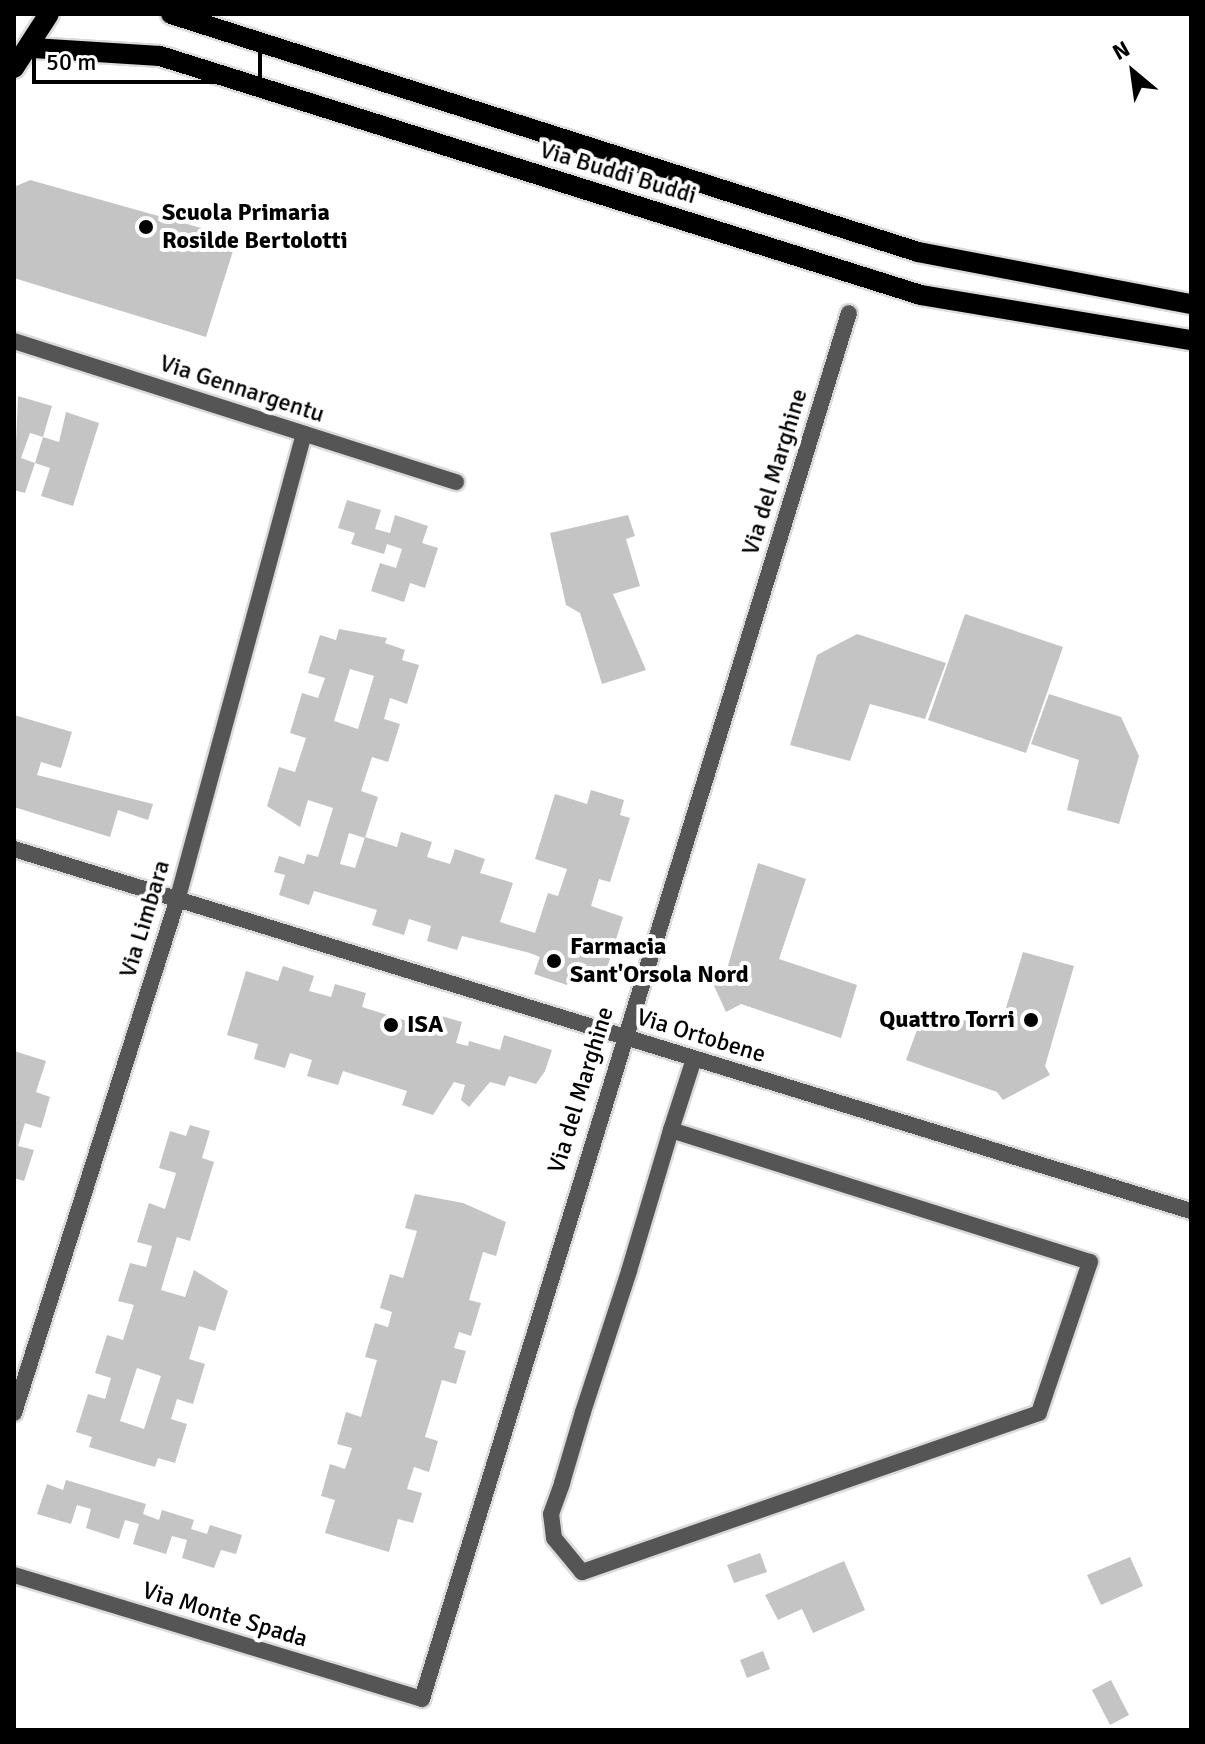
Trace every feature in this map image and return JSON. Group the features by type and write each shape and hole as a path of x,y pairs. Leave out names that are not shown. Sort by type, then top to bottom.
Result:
{"main road":[{"path":"14,68 33,48 49,14"},
{"name":"Via Buddi Buddi","path":"171,14 918,252 1191,304"},
{"name":"Via Buddi Buddi","path":"33,48 160,56 921,295 1191,340"}],"street":[{"name":"Via del Marghine","path":"422,1699 621,1037 849,313"},
{"name":"Via Gennargentu","path":"14,341 456,482"},
{"name":"Via Limbara","path":"14,1413 177,901 304,434"},
{"name":"Via Ortobene","path":"14,849 1191,1211"},
{"path":"671,1130 1090,1262 1039,1413 582,1572 554,1538 551,1514 671,1130 694,1059"},
{"name":"Via Monte Spada","path":"14,1575 422,1699"}],"building":[{"path":"30,180 237,238 206,337 14,278 14,187"},
{"path":"18,396 52,406 43,437 30,433 21,458 35,463 25,493 14,490"},
{"path":"66,412 99,423 73,506 41,496 50,468 35,463 43,437 59,442"},
{"path":"347,500 381,510 375,529 390,533 395,515 428,526 422,543 438,548 425,588 410,583 404,602 371,591 380,563 396,568 402,549 387,544 384,554 351,544 355,533 338,528"},
{"path":"628,515 635,536 626,539 640,586 613,594 646,670 602,684 580,613 566,605 550,533"},
{"path":"965,614 1063,647 1026,753 928,720"},
{"path":"339,629 387,638 385,643 405,650 402,660 419,665 407,704 390,698 384,719 400,724 388,762 372,757 361,791 378,797 365,837 397,847 401,832 432,842 427,857 450,864 455,849 485,859 480,873 513,883 500,922 535,933 548,893 558,896 567,869 535,859 555,794 587,804 591,790 624,800 620,815 630,818 610,882 599,879 591,906 623,917 603,981 572,971 567,985 534,974 540,957 530,953 462,936 457,950 427,941 431,926 409,919 404,935 372,925 377,910 314,891 309,905 279,895 285,875 274,872 279,856 304,864 307,854 318,857 333,808 308,800 300,827 267,806 279,767 295,772 306,738 290,733 302,693 318,698 325,678 308,673 320,635 336,640","holes":["350,669 374,676 358,729 334,721","349,833 365,838 355,868 340,864"]},
{"path":"857,634 946,663 925,719 870,704 850,761 790,745 817,655"},
{"path":"1049,694 1121,717 1139,756 1119,824 1067,810 1079,760 1031,744"},
{"path":"14,715 72,732 61,768 41,762 37,775 153,804 148,820 118,810 110,837 14,807"},
{"name":"Quattro Torri","path":"758,863 806,879 779,959 857,985 841,1038 741,1004 726,1012 710,977 727,969"},
{"name":"Quattro Torri","path":"1023,952 1074,966 1045,1066 1050,1075 1003,1100 997,1092 906,1060 925,1008 999,1031"},
{"path":"283,966 314,976 309,991 331,997 335,984 366,993 362,1007 426,1027 431,1013 462,1022 456,1043 468,1046 469,1041 500,1050 504,1035 552,1050 545,1071 536,1084 509,1076 505,1086 490,1082 469,1107 461,1100 465,1085 454,1082 433,1115 402,1105 407,1091 343,1071 338,1085 307,1076 312,1060 290,1053 285,1068 254,1059 258,1044 227,1035 246,971 278,981"},
{"path":"14,1051 46,1061 36,1092 50,1097 41,1128 25,1123 18,1146 34,1150 24,1181 14,1178"},
{"path":"190,1125 210,1131 202,1158 214,1162 190,1241 177,1237 161,1290 185,1297 194,1270 228,1291 215,1331 199,1326 189,1359 205,1364 193,1404 177,1399 171,1419 187,1424 175,1463 158,1458 155,1467 89,1447 92,1437 76,1432 88,1394 105,1399 111,1378 95,1373 107,1335 123,1340 134,1305 118,1301 130,1263 146,1267 152,1246 137,1242 149,1203 165,1209 176,1173 159,1168 170,1131 186,1136","holes":["137,1368 161,1376 144,1429 120,1421"]},
{"path":"415,1194 463,1203 506,1222 496,1256 483,1252 469,1300 481,1303 471,1336 459,1332 454,1348 466,1351 456,1384 442,1380 425,1437 438,1441 429,1472 414,1467 407,1489 422,1493 413,1523 398,1519 389,1552 325,1533 335,1500 321,1496 330,1464 345,1469 352,1448 337,1444 346,1412 361,1417 377,1360 365,1357 375,1323 388,1327 392,1312 380,1308 390,1274 403,1278 417,1231 405,1228"},
{"path":"66,1480 146,1504 143,1514 159,1520 162,1510 194,1520 191,1529 207,1534 210,1525 242,1535 236,1554 221,1550 214,1568 182,1558 187,1540 172,1536 166,1554 133,1544 139,1524 125,1520 119,1539 86,1528 91,1509 77,1505 71,1524 37,1514 47,1484 63,1490"},
{"path":"760,1553 767,1572 734,1583 727,1565"},
{"path":"1130,1557 1143,1586 1101,1605 1087,1575"},
{"path":"844,1561 865,1610 813,1633 802,1609 778,1620 765,1595"},
{"path":"763,1651 770,1669 747,1678 740,1660"},
{"path":"1111,1680 1129,1715 1110,1725 1092,1690"}],"place":[{"name":"Scuola Primaria Rosilde Bertolotti","path":"146,227"},
{"name":"Farmacia Sant'Orsola Nord","path":"554,961"},
{"name":"Quattro Torri","path":"1031,1020"},
{"name":"ISA","path":"391,1025"}]}
